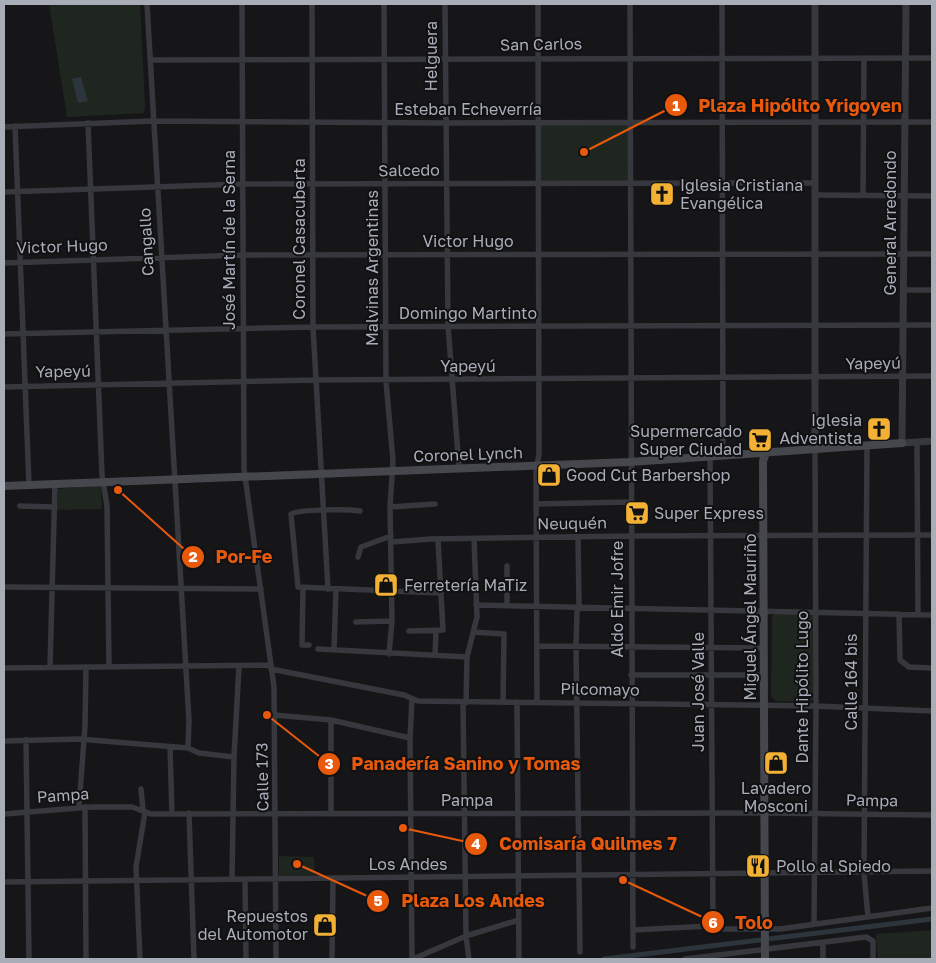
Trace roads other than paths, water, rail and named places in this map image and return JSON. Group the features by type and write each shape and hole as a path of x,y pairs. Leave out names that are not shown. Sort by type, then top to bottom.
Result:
{"main road":[{"name":"Coronel Lynch","path":"4,486 459,467 630,462 902,443"},
{"name":"Miguel Ángel Mauriño","path":"765,959 767,949 766,536 763,461 766,453"},
{"name":"Miguel Ángel Mauriño","path":"766,612 764,648 766,705"},
{"name":"Miguel Ángel Mauriño","path":"767,949 770,959"}],"street":[{"name":"Cangallo","path":"147,4 160,256 181,587 188,748"},
{"name":"José Martín de la Serna","path":"242,4 242,328 245,477"},
{"name":"Coronel Casacuberta","path":"312,4 313,327 328,589"},
{"name":"Malvinas Argentinas","path":"384,4 386,381 393,471 390,507 392,621 389,654"},
{"name":"Helguera","path":"445,4 448,326 459,467"},
{"path":"537,702 538,4"},
{"name":"Aldo Emir Jofre","path":"630,4 631,873 633,947"},
{"path":"722,4 723,456"},
{"path":"814,4 815,450"},
{"name":"General Arredondo","path":"902,443 906,4"},
{"name":"San Carlos","path":"150,60 630,57 932,58"},
{"path":"863,195 864,58"},
{"name":"Esteban Echeverría","path":"4,127 153,121 445,124 932,122"},
{"path":"88,123 98,384 107,506 108,667"},
{"path":"15,126 29,485"},
{"name":"Salcedo","path":"4,192 157,185 243,184 815,183"},
{"path":"815,195 932,196"},
{"name":"Victor Hugo","path":"4,262 243,255 932,254"},
{"path":"904,290 932,290"},
{"name":"Domingo Martinto","path":"4,334 313,327 932,325"},
{"name":"Yapeyú","path":"4,387 168,381 932,376"},
{"path":"917,442 916,536 918,614"},
{"name":"Coronel Lynch","path":"902,443 932,442"},
{"name":"Calle 164 bis","path":"867,446 864,873 868,917"},
{"name":"Dante Hipólito Lugo","path":"814,924 816,706 815,450"},
{"name":"Juan José Valle","path":"710,457 713,927"},
{"name":"Calle 173","path":"245,477 271,667 276,814 276,959"},
{"path":"50,667 54,484"},
{"path":"536,504 630,502"},
{"path":"390,507 435,504"},
{"path":"20,506 54,507"},
{"path":"309,645 302,645 301,587 291,514 296,512 360,511"},
{"name":"Neuquén","path":"358,557 361,547 392,539 438,540 630,536 866,537 932,535"},
{"path":"578,537 576,703 580,952"},
{"path":"469,959 466,936 464,814 465,703 467,657 477,617 474,539"},
{"path":"410,631 443,630 443,602 440,593 438,540"},
{"path":"507,566 507,605"},
{"path":"4,587 261,589"},
{"path":"301,587 440,593"},
{"path":"334,650 336,589"},
{"path":"476,605 932,614"},
{"path":"899,614 900,660 909,667 932,668"},
{"path":"356,622 392,621"},
{"path":"435,655 436,631"},
{"path":"473,632 504,634 502,702"},
{"path":"537,646 764,648"},
{"path":"318,649 467,657"},
{"path":"232,879 232,813 239,666"},
{"path":"86,667 82,807 86,959"},
{"name":"Pilcomayo","path":"4,668 271,667 404,695 412,699 465,703 766,705 932,711"},
{"path":"631,675 764,675"},
{"path":"412,699 410,738 410,878 413,959 466,936 519,920"},
{"path":"517,702 519,958"},
{"path":"274,715 331,720 410,738"},
{"path":"330,814 331,720"},
{"path":"4,741 83,739 188,748 199,753 234,757"},
{"path":"26,740 29,959"},
{"path":"170,747 172,814"},
{"path":"140,959 136,862 144,811 141,789"},
{"name":"Pampa","path":"4,814 82,807 132,807 144,811 172,814 865,813 932,816"},
{"path":"189,813 194,959"},
{"name":"Los Andes","path":"4,882 138,879 410,878 631,873 864,873 932,871"},
{"path":"332,959 333,878"},
{"path":"245,879 246,959"},
{"path":"633,930 713,927 767,930 932,908"},
{"path":"685,959 711,958 866,937 873,941 873,959"},
{"path":"823,943 823,959"}],"waterway":[{"path":"604,959 932,919"}],"place":[{"name":"Plaza Hipólito Yrigoyen","path":"584,152"},
{"name":"Iglesia Cristiana Evangélica","path":"662,194"},
{"name":"Iglesia Adventista","path":"879,429"},
{"name":"Supermercado Super Ciudad","path":"760,440"},
{"name":"Good Cut Barbershop","path":"549,475"},
{"name":"Por-Fe","path":"118,490"},
{"name":"Super Express","path":"637,513"},
{"name":"Ferretería MaTiz","path":"386,585"},
{"name":"Panadería Sanino y Tomas","path":"267,715"},
{"name":"Lavadero Mosconi","path":"776,763"},
{"name":"Comisaría Quilmes 7","path":"403,828"},
{"name":"Plaza Los Andes","path":"297,864"},
{"name":"Pollo al Spiedo","path":"758,866"},
{"name":"Tolo","path":"623,880"},
{"name":"Repuestos del Automotor","path":"325,925"}]}
